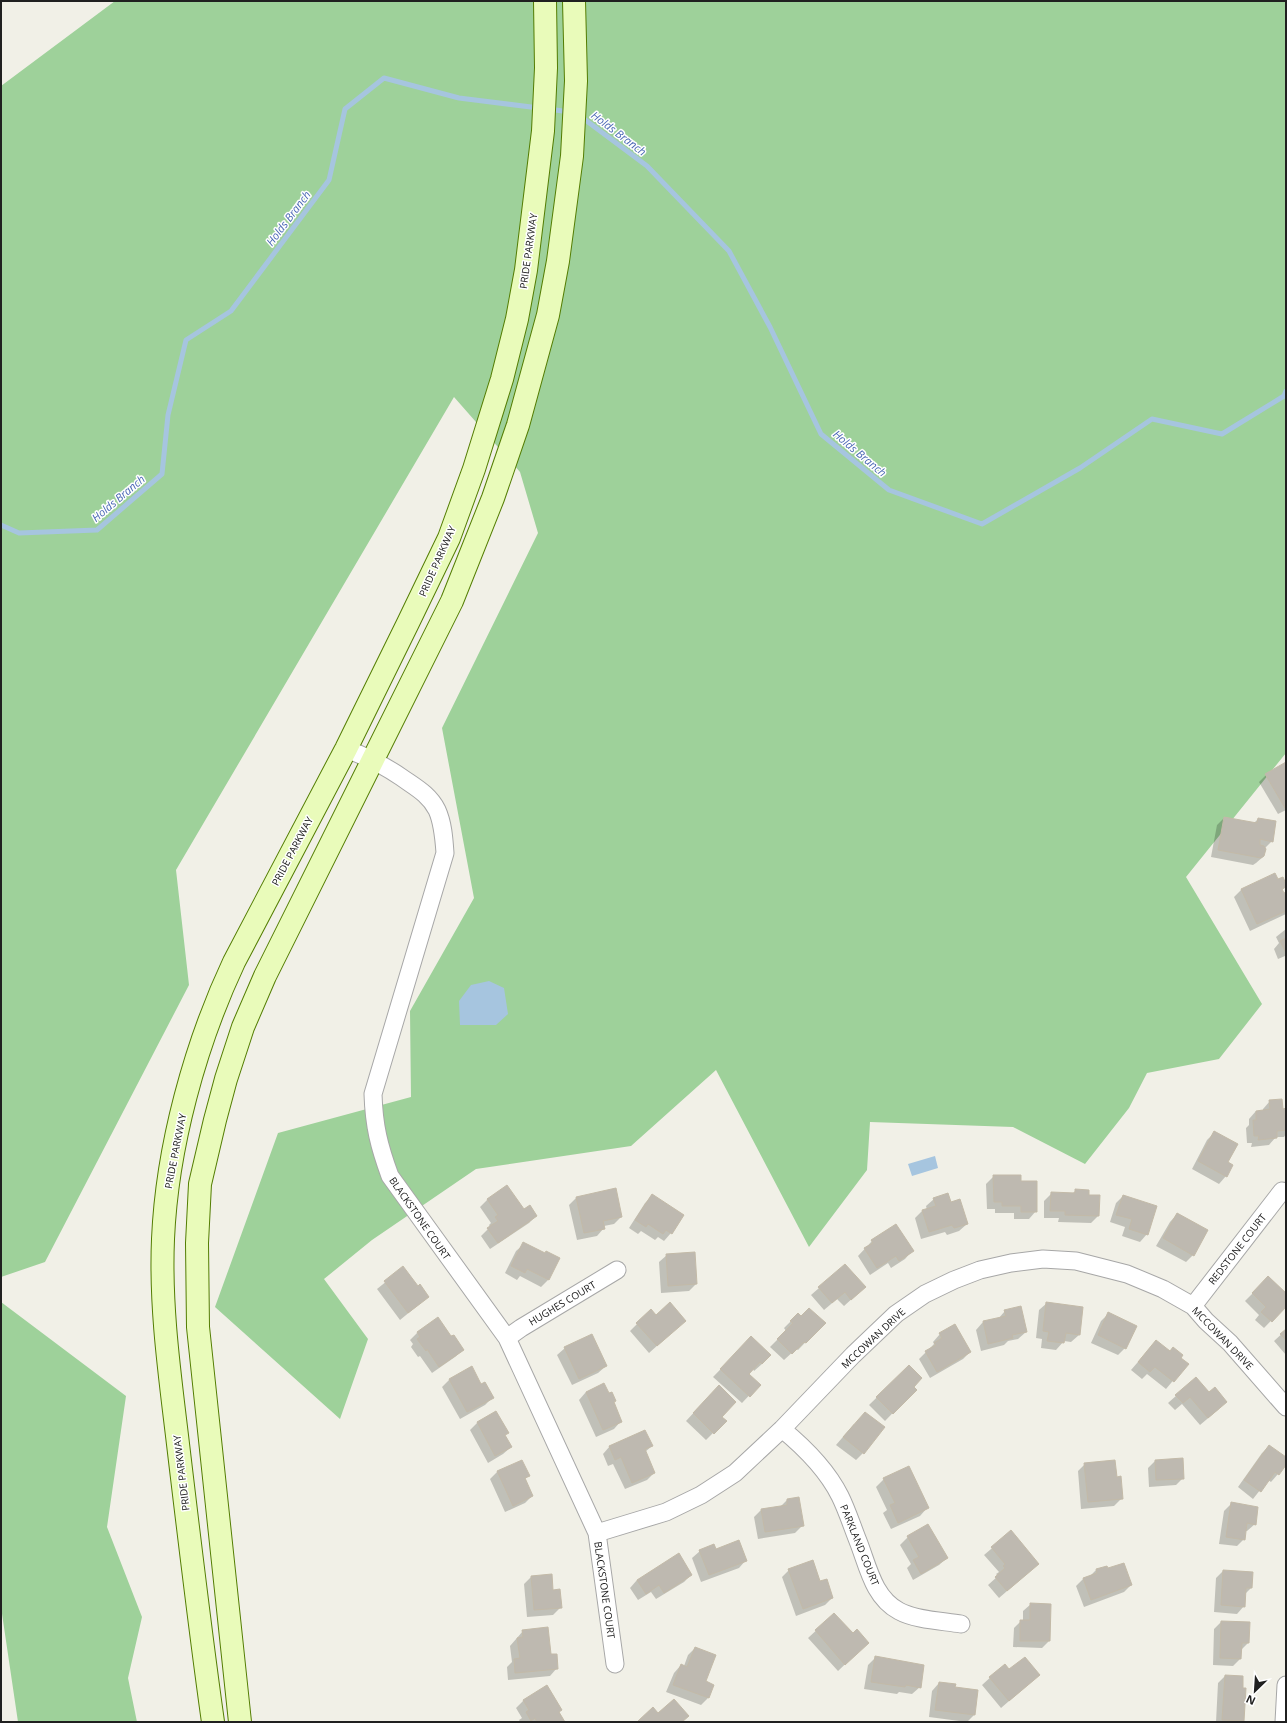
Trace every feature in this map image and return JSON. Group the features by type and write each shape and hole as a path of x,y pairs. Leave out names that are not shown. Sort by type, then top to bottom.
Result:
{"main road":[{"name":"PRIDE PARKWAY","path":"213,1722 164,1325 163,1239 168,1185 191,1078 217,998 234,962 346,749 449,538 474,469 502,379 517,320 526,270 543,131 546,68 544,1"},
{"path":"240,1722 198,1327 197,1243 200,1184 226,1079 243,1027 265,976 452,601 495,492 518,425 548,315 558,261 572,148 576,81 574,1"}],"street":[{"name":"BLACKSTONE COURT","path":"346,749 374,760 391,769 423,791 437,810 444,836 445,853 373,1094 374,1120 379,1145 390,1176 507,1338 597,1533 616,1664"},
{"name":"REDSTONE COURT","path":"1193,1306 1282,1191"},
{"name":"MCCOWAN DRIVE","path":"597,1533 666,1512 701,1495 735,1473 782,1429 853,1354 896,1314 925,1294 954,1280 980,1270 1011,1263 1043,1259 1076,1261 1127,1274 1163,1289 1193,1306 1206,1321 1230,1343 1286,1407"},
{"name":"HUGHES COURT","path":"507,1338 617,1270"},
{"name":"PARKLAND COURT","path":"782,1429 796,1440 823,1470 839,1494 859,1542 867,1569 878,1592 890,1604 904,1613 961,1624"},
{"path":"1284,1722 1286,1685"}],"green space":[{"path":"115,1 1286,1 1286,753 1186,877 1262,1004 1219,1059 1147,1073 1129,1108 1085,1164 1013,1127 870,1122 867,1170 809,1247 716,1070 631,1146 476,1169 372,1240 324,1279 368,1339 340,1419 215,1307 278,1133 411,1097 410,1011 474,898 442,728 538,533 520,472 454,397 176,870 189,985 45,1262 1,1277 1,86"},
{"path":"1,1302 126,1396 107,1527 142,1617 128,1678 137,1722 18,1722 1,1607"}],"water":[{"path":"489,981 504,988 508,1014 496,1025 460,1025 459,1001 471,985"},
{"path":"935,1156 938,1168 912,1176 908,1164"}],"building":[{"path":"1286,762 1286,807 1285,808 1265,774"},
{"path":"1224,817 1257,823 1258,818 1276,821 1273,842 1260,839 1260,845 1264,846 1266,849 1264,856 1261,858 1218,850"},
{"path":"1275,873 1278,879 1283,877 1286,884 1286,887 1282,889 1284,893 1286,892 1286,911 1257,924 1241,889"},
{"path":"1286,938 1286,953 1280,941"},
{"path":"1282,1099 1283,1109 1286,1108 1286,1130 1277,1131 1277,1138 1258,1140 1259,1136 1254,1136 1253,1120 1256,1120 1256,1111 1270,1109 1269,1100"},
{"path":"1214,1131 1238,1144 1228,1162 1233,1165 1227,1177 1198,1161"},
{"path":"993,1175 1021,1175 1021,1181 1037,1181 1037,1212 1021,1212 1021,1206 1002,1206 1002,1202 994,1202"},
{"path":"507,1185 524,1209 530,1205 537,1216 498,1243 487,1228 498,1221 495,1217 498,1215 487,1199"},
{"path":"616,1188 622,1217 603,1221 605,1229 584,1233 576,1197"},
{"path":"1075,1189 1089,1190 1089,1195 1100,1195 1099,1216 1065,1215 1065,1211 1050,1211 1051,1192 1075,1193"},
{"path":"948,1193 951,1202 960,1199 968,1224 954,1228 952,1225 929,1232 922,1210 936,1206 933,1198"},
{"path":"652,1194 684,1215 672,1234 666,1230 663,1234 648,1224 646,1227 635,1220"},
{"path":"1123,1195 1157,1206 1148,1235 1129,1229 1132,1219 1116,1215"},
{"path":"1177,1213 1208,1230 1194,1256 1163,1238"},
{"path":"896,1224 914,1251 899,1261 896,1256 877,1268 864,1248 873,1243 871,1240"},
{"path":"523,1242 545,1253 546,1251 560,1258 549,1280 527,1269 525,1273 511,1266"},
{"path":"695,1252 697,1284 668,1286 666,1254"},
{"path":"845,1264 866,1287 851,1300 845,1292 832,1303 818,1287"},
{"path":"403,1266 418,1286 420,1284 429,1297 408,1313 384,1281"},
{"path":"1268,1276 1286,1293 1286,1307 1272,1322 1261,1312 1266,1307 1252,1293"},
{"path":"670,1302 686,1321 657,1346 636,1323 651,1309 656,1315"},
{"path":"1046,1302 1083,1307 1080,1335 1066,1333 1064,1343 1047,1341 1049,1332 1043,1331"},
{"path":"1021,1306 1027,1332 1012,1335 1013,1338 988,1344 983,1321 1006,1316 1004,1310"},
{"path":"809,1308 826,1323 806,1343 804,1342 792,1354 777,1339 793,1323 790,1321 798,1313 801,1316"},
{"path":"1108,1312 1137,1326 1126,1349 1098,1335"},
{"path":"438,1317 451,1336 454,1335 464,1350 439,1367 427,1349 426,1351 417,1339 420,1337 417,1332"},
{"path":"955,1324 971,1352 937,1372 925,1351 936,1345 934,1343 942,1338 939,1333"},
{"path":"1286,1329 1286,1340 1280,1334"},
{"path":"592,1334 607,1366 579,1379 564,1347"},
{"path":"751,1336 771,1355 762,1364 760,1362 749,1374 761,1385 750,1397 720,1369"},
{"path":"1156,1340 1170,1351 1173,1347 1183,1355 1181,1358 1189,1364 1174,1382 1155,1367 1150,1372 1138,1362"},
{"path":"909,1365 922,1378 914,1387 917,1390 893,1414 876,1397"},
{"path":"472,1366 481,1384 485,1382 494,1398 467,1412 449,1379"},
{"path":"1196,1377 1209,1392 1215,1387 1227,1402 1208,1418 1190,1397 1183,1403 1175,1395"},
{"path":"604,1383 609,1393 612,1392 616,1401 614,1402 622,1422 603,1430 586,1392"},
{"path":"719,1385 736,1402 722,1417 727,1421 714,1434 693,1413"},
{"path":"496,1411 509,1433 505,1435 512,1447 495,1456 477,1422"},
{"path":"865,1412 885,1427 864,1454 843,1437"},
{"path":"645,1430 653,1446 645,1449 655,1473 632,1483 621,1457 615,1460 609,1446"},
{"path":"1269,1445 1286,1457 1286,1465 1279,1475 1275,1472 1261,1492 1244,1480"},
{"path":"1183,1458 1184,1479 1156,1480 1155,1460"},
{"path":"522,1460 530,1476 525,1478 533,1496 513,1506 497,1471"},
{"path":"1115,1460 1117,1477 1121,1476 1123,1499 1088,1502 1084,1463"},
{"path":"909,1466 929,1508 898,1523 890,1505 895,1503 883,1478"},
{"path":"799,1497 804,1526 765,1532 761,1509 787,1505 787,1499"},
{"path":"1231,1502 1258,1507 1256,1525 1247,1523 1245,1540 1226,1537"},
{"path":"928,1524 948,1558 921,1574 913,1560 919,1557 907,1536"},
{"path":"1011,1530 1039,1564 1007,1591 995,1577 1005,1568 1003,1566 1005,1564 991,1547"},
{"path":"739,1540 747,1561 709,1575 699,1550 714,1544 716,1549"},
{"path":"679,1553 692,1575 664,1593 659,1585 646,1594 637,1580"},
{"path":"813,1560 820,1581 827,1579 833,1598 803,1609 788,1569"},
{"path":"1124,1563 1132,1585 1091,1600 1083,1578 1097,1573 1096,1569 1107,1566 1108,1568"},
{"path":"1223,1570 1253,1572 1252,1588 1246,1588 1245,1607 1221,1605"},
{"path":"552,1574 553,1590 560,1589 562,1608 534,1610 531,1576"},
{"path":"1030,1603 1051,1604 1050,1641 1020,1641 1020,1620 1030,1620"},
{"path":"834,1613 853,1633 857,1629 869,1643 845,1665 815,1630"},
{"path":"1221,1621 1250,1622 1249,1643 1242,1643 1241,1659 1220,1658"},
{"path":"548,1627 551,1654 557,1654 558,1669 515,1673 514,1659 520,1658 517,1638 523,1637 522,1630"},
{"path":"695,1647 716,1655 706,1681 714,1685 709,1698 673,1685 681,1664 687,1667"},
{"path":"875,1656 924,1665 921,1688 871,1682"},
{"path":"1025,1657 1040,1675 1009,1701 989,1677 1005,1664 1009,1669"},
{"path":"1225,1675 1243,1676 1243,1688 1246,1688 1244,1721 1222,1720"},
{"path":"939,1682 956,1684 955,1687 978,1690 975,1715 935,1710"},
{"path":"547,1685 562,1710 559,1712 565,1722 537,1722 535,1718 531,1721 526,1712 529,1710 523,1700"},
{"path":"674,1699 689,1716 682,1722 638,1721 653,1707 658,1713"}],"waterway":[{"name":"Holds Branch","path":"1,525 19,533 97,530 162,474 168,415 186,340 231,311 329,180 345,109 384,78 459,98 539,108"},
{"name":"Holds Branch","path":"549,109 569,112"},
{"name":"Holds Branch","path":"580,116 647,166 729,251 770,327 821,434 889,490 982,524 1080,468 1152,419 1222,434 1284,396 1286,391"}]}
